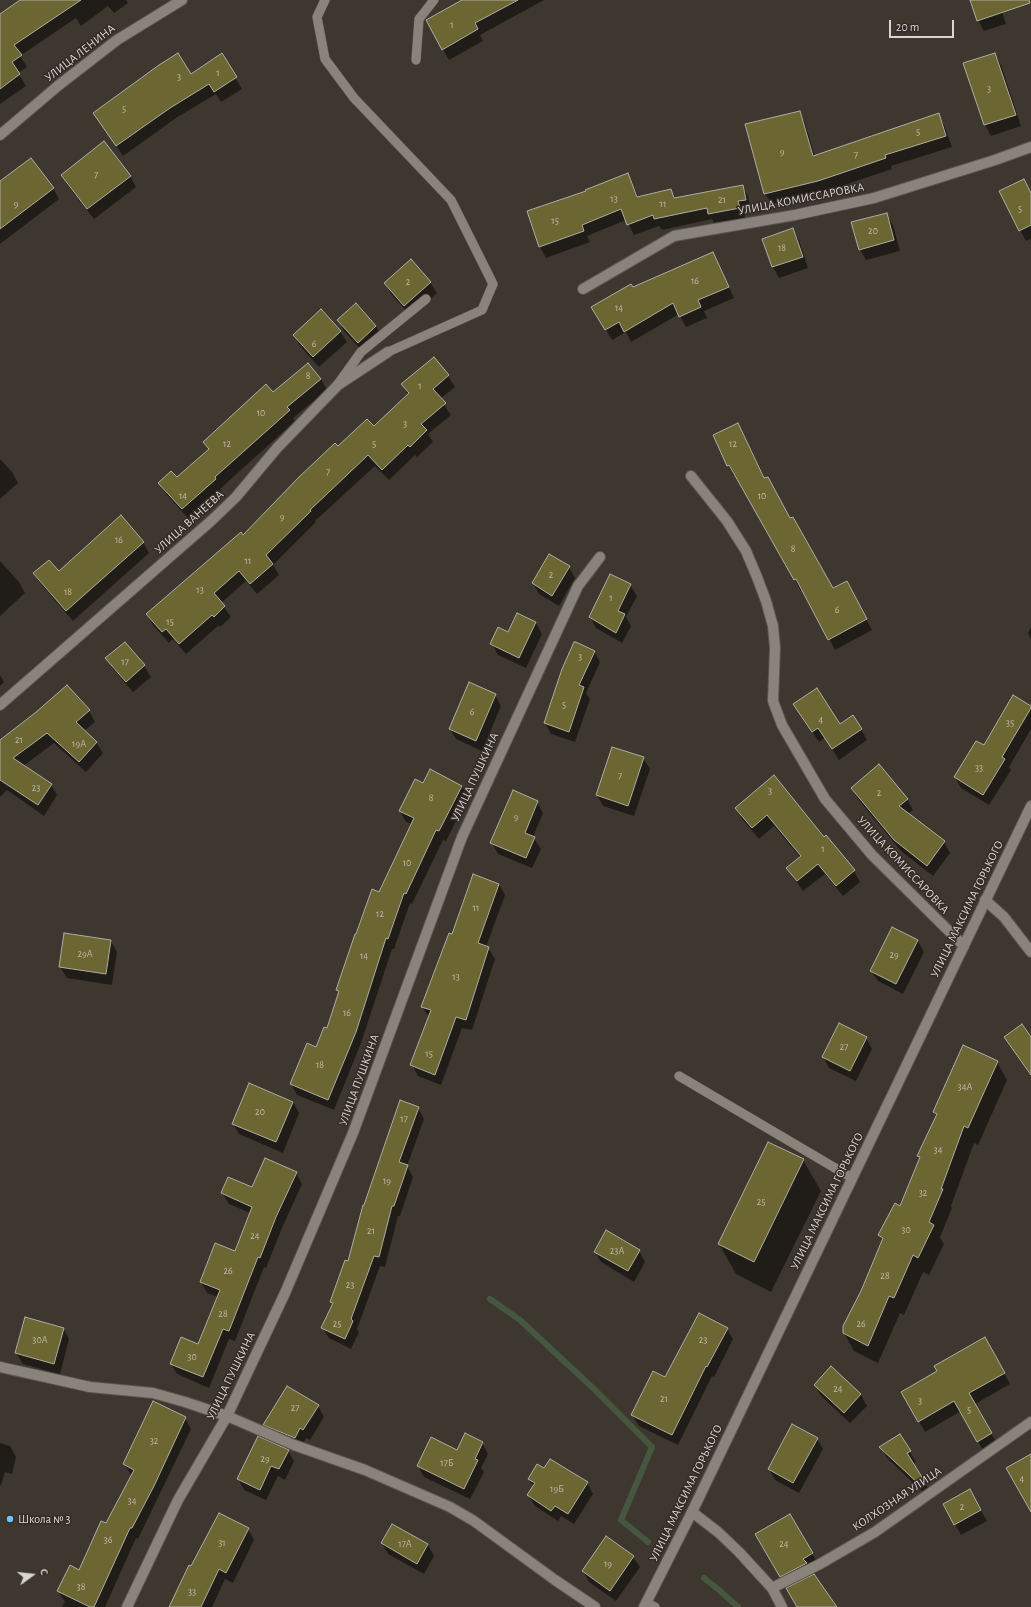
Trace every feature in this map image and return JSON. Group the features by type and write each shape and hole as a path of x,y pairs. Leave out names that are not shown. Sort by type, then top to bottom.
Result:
{"street":[{"name":"УЛИЦА ЛЕНИНА","path":"0,135 59,85 117,40 182,0"},
{"name":"УЛИЦА КОМИССАРОВКА","path":"583,289 674,236 795,215 874,198 1031,147"},
{"name":"УЛИЦА ВАНЕЕВА","path":"0,705 216,516 236,497 277,448 338,385 388,352"},
{"name":"УЛИЦА КОМИССАРОВКА","path":"691,476 727,521 746,552 766,601 773,626 775,648 773,701 782,725 825,799 872,855 964,946"},
{"name":"УЛИЦА ПУШКИНА","path":"127,1607 178,1500 227,1416 285,1293 353,1133 462,837 578,586 600,557"},
{"name":"УЛИЦА МАКСИМА ГОРЬКОГО","path":"649,1606 692,1512 1031,806"},
{"path":"985,900 1004,917 1031,952"},
{"path":"0,1367 90,1387 153,1394 227,1416 294,1444 365,1470 450,1507 474,1521 595,1607"},
{"name":"КОЛХОЗНАЯ УЛИЦА","path":"772,1588 820,1564 875,1532 1031,1422"},
{"path":"692,1512 724,1537 739,1552 772,1588 782,1607"}],"lane":[{"path":"325,0 317,17 326,59 354,98 451,200 493,284 482,310 388,352"},
{"path":"416,60 419,19 434,0"},
{"path":"338,385 361,352 426,299"},
{"path":"679,1076 852,1178"}],"building":[{"path":"20,0 81,0 14,45 22,55 12,62 20,74 0,89 0,14"},
{"path":"462,0 518,0 475,23 478,29 442,50 426,20"},
{"path":"970,0 1029,0 1030,3 977,21"},
{"path":"178,53 191,74 222,53 237,77 214,92 209,84 170,108 116,146 93,113"},
{"path":"995,53 1016,115 984,125 963,63"},
{"path":"800,111 813,156 939,113 946,136 885,155 886,158 818,181 764,194 745,124"},
{"path":"104,141 131,176 87,209 61,175"},
{"path":"31,158 54,188 0,229 0,181"},
{"path":"628,173 637,197 671,189 674,198 743,185 746,200 738,201 740,208 708,214 707,208 654,219 653,215 627,225 621,209 582,225 584,231 539,247 527,211 586,191 585,190"},
{"path":"1024,179 1031,193 1031,225 1019,231 999,191"},
{"path":"887,213 894,240 859,250 851,222"},
{"path":"793,228 803,257 772,267 762,239"},
{"path":"713,252 729,287 698,300 701,307 679,317 673,303 624,332 619,322 605,330 591,307 631,284 633,287"},
{"path":"411,259 431,282 404,306 384,283"},
{"path":"356,303 376,326 358,343 337,320"},
{"path":"321,309 341,331 313,357 293,335"},
{"path":"434,357 449,375 433,389 446,403 421,424 427,430 410,447 408,445 382,470 368,455 310,510 311,511 266,555 273,564 250,584 239,571 214,593 225,606 214,617 212,615 179,644 166,629 162,632 146,614 241,532 243,535 299,477 335,443 338,446 367,419 374,426 409,393 401,384"},
{"path":"308,363 321,379 287,407 290,410 215,477 216,479 182,509 158,483 171,471 177,477 209,449 203,442 266,384 273,392"},
{"path":"738,423 764,478 768,477 790,518 793,517 833,588 847,581 867,619 828,640 796,579 794,580 729,465 727,466 713,435"},
{"path":"121,515 144,542 66,611 33,573 49,560 59,571"},
{"path":"549,554 570,566 552,596 532,583"},
{"path":"610,574 631,584 618,611 625,614 616,633 589,617"},
{"path":"517,613 536,622 519,658 490,644 498,627 508,632"},
{"path":"125,642 145,665 126,682 105,658"},
{"path":"574,642 595,651 579,685 584,687 569,732 544,723 562,669"},
{"path":"469,682 496,694 476,741 449,729"},
{"path":"67,685 90,710 76,722 97,742 79,762 47,733 13,758 52,784 38,805 0,780 0,740 35,713"},
{"path":"817,688 840,724 853,715 862,729 832,749 818,728 812,732 793,704"},
{"path":"1013,695 1031,706 1031,708 1002,757 1005,759 983,795 954,777 976,741 984,745"},
{"path":"612,747 644,757 628,806 596,795"},
{"path":"879,764 908,799 899,806 945,841 927,866 894,840 851,788"},
{"path":"430,769 462,786 439,831 436,830 406,894 404,893 388,939 386,938 356,1032 328,1100 290,1084 307,1043 316,1047 324,1027 327,1028 339,991 336,990 372,889 379,892 414,818 399,811 415,779 423,783"},
{"path":"774,775 824,837 826,835 855,870 836,886 818,864 797,881 786,868 801,856 767,815 752,828 735,808"},
{"path":"513,790 538,801 525,833 535,837 526,858 490,843"},
{"path":"473,874 499,884 478,943 489,947 466,1020 456,1017 435,1075 410,1065 431,1010 421,1007 449,933 452,934"},
{"path":"892,927 918,940 896,984 870,971"},
{"path":"64,933 111,940 106,974 59,967"},
{"path":"839,1023 867,1037 850,1071 822,1057"},
{"path":"1022,1024 1031,1037 1031,1075 1004,1037"},
{"path":"963,1045 998,1061 968,1128 964,1126 941,1189 943,1189 929,1222 934,1225 918,1258 913,1255 894,1298 889,1296 868,1346 843,1333 843,1326 861,1291 883,1238 878,1235 895,1203 900,1206 920,1157 917,1156 937,1114 933,1112"},
{"path":"249,1083 293,1102 276,1142 232,1124"},
{"path":"400,1100 419,1107 399,1162 408,1165 394,1206 392,1206 379,1257 374,1256 351,1319 353,1321 345,1339 321,1328 333,1303 330,1302 345,1260 348,1261 363,1205"},
{"path":"768,1142 804,1159 754,1262 718,1244"},
{"path":"265,1158 297,1172 276,1217 260,1258 258,1257 229,1331 223,1329 203,1377 170,1364 181,1337 198,1344 220,1290 200,1282 215,1243 235,1251 252,1207 221,1193 228,1177 252,1187"},
{"path":"606,1230 640,1250 628,1271 594,1252"},
{"path":"699,1313 728,1328 707,1367 706,1366 672,1435 631,1415 653,1371 665,1377"},
{"path":"25,1317 64,1328 54,1364 15,1353"},
{"path":"985,1337 1005,1373 969,1393 992,1433 977,1442 954,1401 918,1422 901,1392 937,1371 934,1366"},
{"path":"831,1366 861,1394 844,1413 814,1385"},
{"path":"287,1386 319,1405 303,1430 300,1428 295,1438 263,1425"},
{"path":"153,1401 186,1417 154,1486 132,1528 130,1528 94,1607 90,1607 57,1591 70,1565 79,1570 101,1521 106,1523 134,1470 123,1464"},
{"path":"792,1424 818,1438 793,1483 768,1469"},
{"path":"465,1433 483,1442 475,1459 478,1460 464,1489 417,1466 431,1437 457,1450"},
{"path":"900,1434 911,1451 907,1453 925,1482 921,1486 879,1447"},
{"path":"258,1436 289,1450 279,1469 271,1466 260,1490 237,1479"},
{"path":"1031,1454 1031,1512 1006,1468"},
{"path":"550,1459 588,1482 568,1514 555,1506 551,1511 527,1495 535,1483 528,1479 537,1464 544,1468"},
{"path":"970,1489 981,1510 954,1525 943,1504"},
{"path":"219,1513 249,1528 226,1573 219,1569 201,1607 169,1607 189,1565 191,1566"},
{"path":"790,1514 813,1553 803,1559 807,1563 780,1577 755,1534"},
{"path":"392,1524 428,1544 417,1564 381,1543"},
{"path":"606,1536 634,1556 610,1591 582,1571"},
{"path":"814,1574 837,1607 797,1607 786,1588"}],"waterway":[{"path":"490,1299 520,1320 593,1388 652,1447 621,1520 648,1542"},
{"path":"704,1578 738,1607"}],"place":[{"name":"Школа № 3","path":"10,1519"}]}
